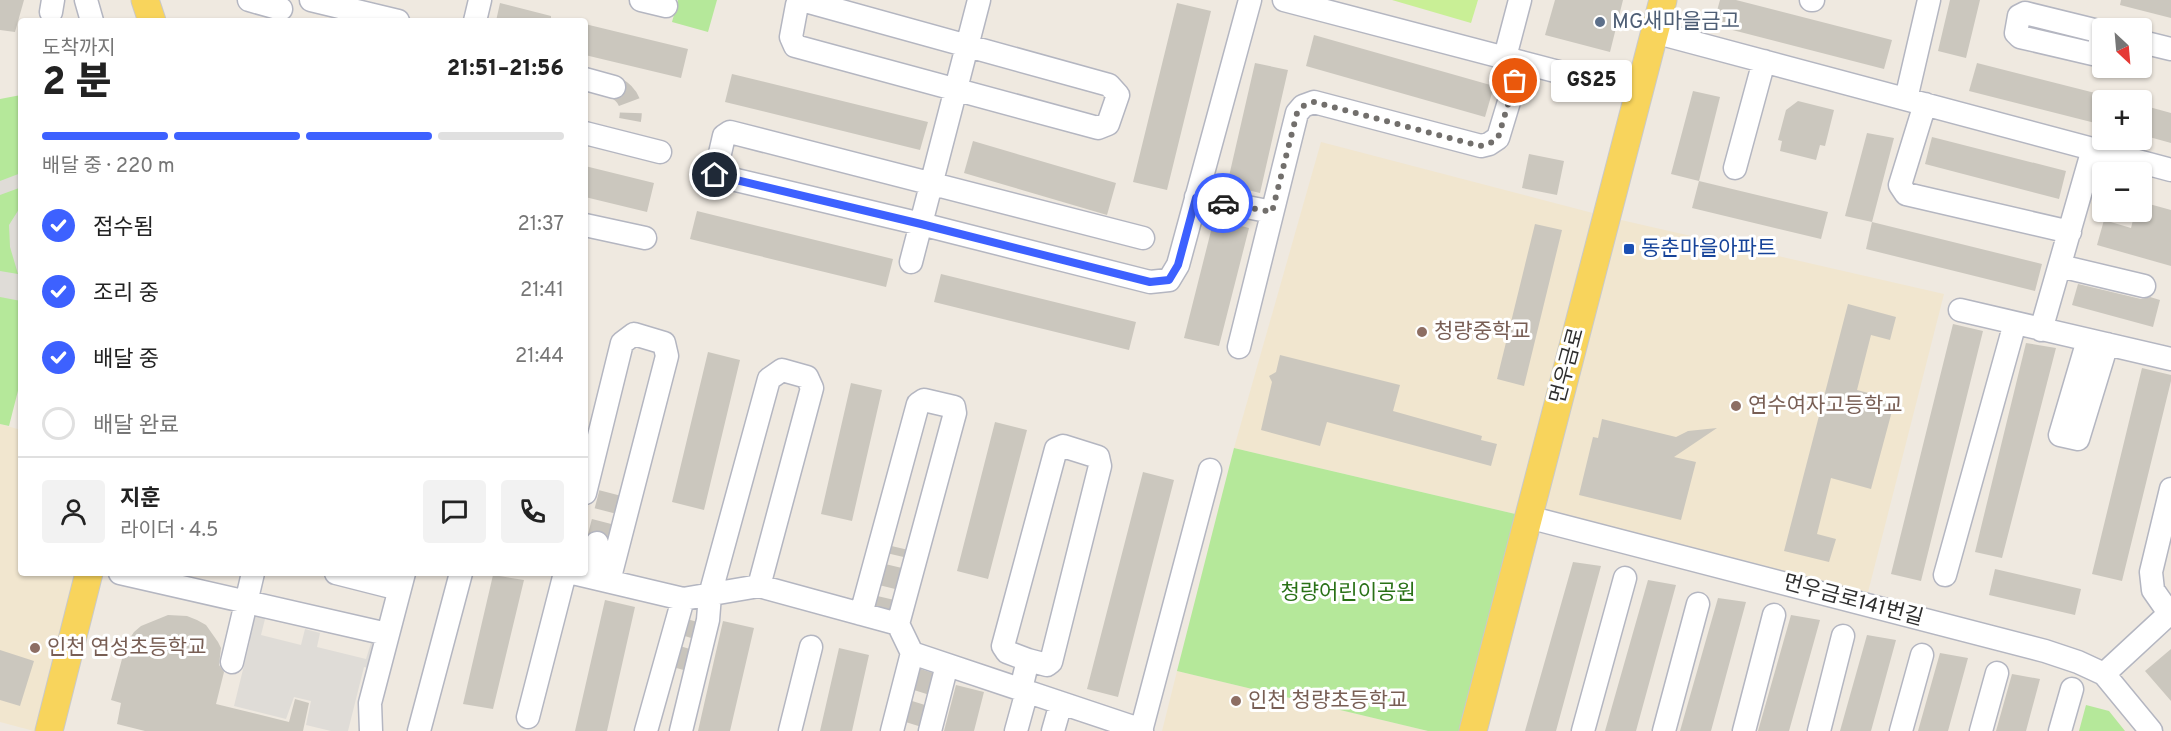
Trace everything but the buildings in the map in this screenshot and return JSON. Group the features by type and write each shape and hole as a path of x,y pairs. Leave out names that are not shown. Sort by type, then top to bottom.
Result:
{"main road":[{"path":"145,0 151,18"},
{"name":"먼우금로","path":"1473,731 1663,0"},
{"path":"49,731 88,576"}],"street":[{"path":"86,0 91,18"},
{"path":"249,0 286,10"},
{"path":"311,0 386,18"},
{"path":"476,18 480,0"},
{"path":"641,0 666,6"},
{"path":"911,262 979,0"},
{"path":"1143,238 730,132 724,136 715,175 1150,282 1169,280 1178,265 1250,0"},
{"path":"1284,0 1347,8 1513,60 1639,93"},
{"path":"1239,347 1297,113 1303,106 1314,102 1480,146 1489,144 1498,138 1513,60 1520,0"},
{"path":"1929,0 1915,102 1900,185 1906,194 2070,232"},
{"path":"805,1 968,45 1109,85 1118,95 1108,124 1098,128 956,90 795,46 791,37 797,5 805,1"},
{"path":"1654,32 2092,149"},
{"path":"2152,45 2171,50"},
{"path":"1735,168 1764,62"},
{"path":"588,80 614,87"},
{"path":"588,134 660,152"},
{"path":"2041,330 2093,150"},
{"path":"2097,150 2171,170"},
{"path":"1196,198 1272,212"},
{"path":"588,226 645,238"},
{"path":"2060,266 2144,286"},
{"path":"1960,310 2171,358"},
{"path":"1945,575 2015,323"},
{"path":"588,481 622,343 634,334 664,343 667,356 590,577"},
{"path":"681,731 708,620 710,595 769,379 782,370 807,377 812,388 759,586"},
{"path":"861,614 918,404 924,400 954,407 955,413 898,624 912,653 892,731"},
{"path":"1063,446 1098,457 1100,466 1051,662 1047,665 1028,660 1007,652 1003,646 1056,449 1063,446"},
{"path":"912,653 1142,730 1210,470"},
{"path":"2104,674 2170,613 2153,590 2151,572 2171,489"},
{"name":"먼우금로141번길","path":"1528,517 2045,651 2078,662 2104,674 2151,731"},
{"path":"590,577 597,543"},
{"path":"133,576 387,634"},
{"path":"232,662 252,576"},
{"path":"360,576 401,581 370,703 371,731"},
{"path":"419,731 460,576"},
{"path":"528,717 564,576"},
{"path":"590,577 683,600 759,586 898,624"},
{"path":"1583,731 1625,578"},
{"path":"694,621 710,595"},
{"path":"646,731 683,600"},
{"path":"1664,731 1698,604"},
{"path":"1744,731 1774,615"},
{"path":"1819,731 1843,636"},
{"path":"790,731 811,647"},
{"path":"1901,731 1922,655"},
{"path":"1016,731 1028,660"},
{"path":"930,731 947,664"},
{"path":"1981,731 1997,673"},
{"path":"2061,731 2072,688"},
{"path":"1053,731 1061,702"}],"shaded area":[{"path":"1321,142 1608,217 1944,294 1865,604 1528,517 1234,448"},
{"path":"18,174 18,188 0,195 0,181"},
{"path":"18,211 18,274 10,247 9,225"},
{"path":"0,271 18,274 18,300 0,297"},
{"name":"인천 연성초등학교","path":"0,424 18,429 18,576 87,576 49,731 34,731 0,722"},
{"path":"253,615 266,615 261,635 301,645 305,629 320,633 317,647 366,659 371,643 375,644 374,669 364,667 348,731 331,731 306,725 311,701 294,697 286,719 234,706 250,641 244,639"},
{"name":"인천 청량초등학교","path":"1177,671 1428,731 1162,731"}],"green space":[{"path":"678,0 717,0 708,32 672,22"},
{"path":"1392,0 1478,0 1471,23"},
{"path":"18,96 18,391 9,426 0,424 0,99"},
{"name":"청량어린이공원","path":"1234,448 1528,517 1473,731 1428,731 1177,671"},
{"path":"2086,705 2109,711 2125,731 2079,731"}],"tunnel":[{"path":"614,87 628,100 631,109 630,120"},
{"path":"597,543 610,493"},
{"path":"883,620 900,548"},
{"path":"680,669 694,621"},
{"path":"912,724 932,660"}],"way so far":[{"path":"1223,203 1272,212 1297,113 1303,106 1314,102 1480,146 1489,144 1498,138 1515,81"}],"place":[{"name":"MG새마을금고","path":"1600,22"},
{"name":"GS25","path":"1515,81"},
{"name":"동춘마을아파트","path":"1629,249"},
{"name":"청량중학교","path":"1422,332"},
{"name":"연수여자고등학교","path":"1736,406"},
{"name":"인천 연성초등학교","path":"35,648"},
{"name":"인천 청량초등학교","path":"1236,701"}],"route":[{"path":"715,175 1150,282 1169,280 1178,265 1196,198 1223,203"}]}
